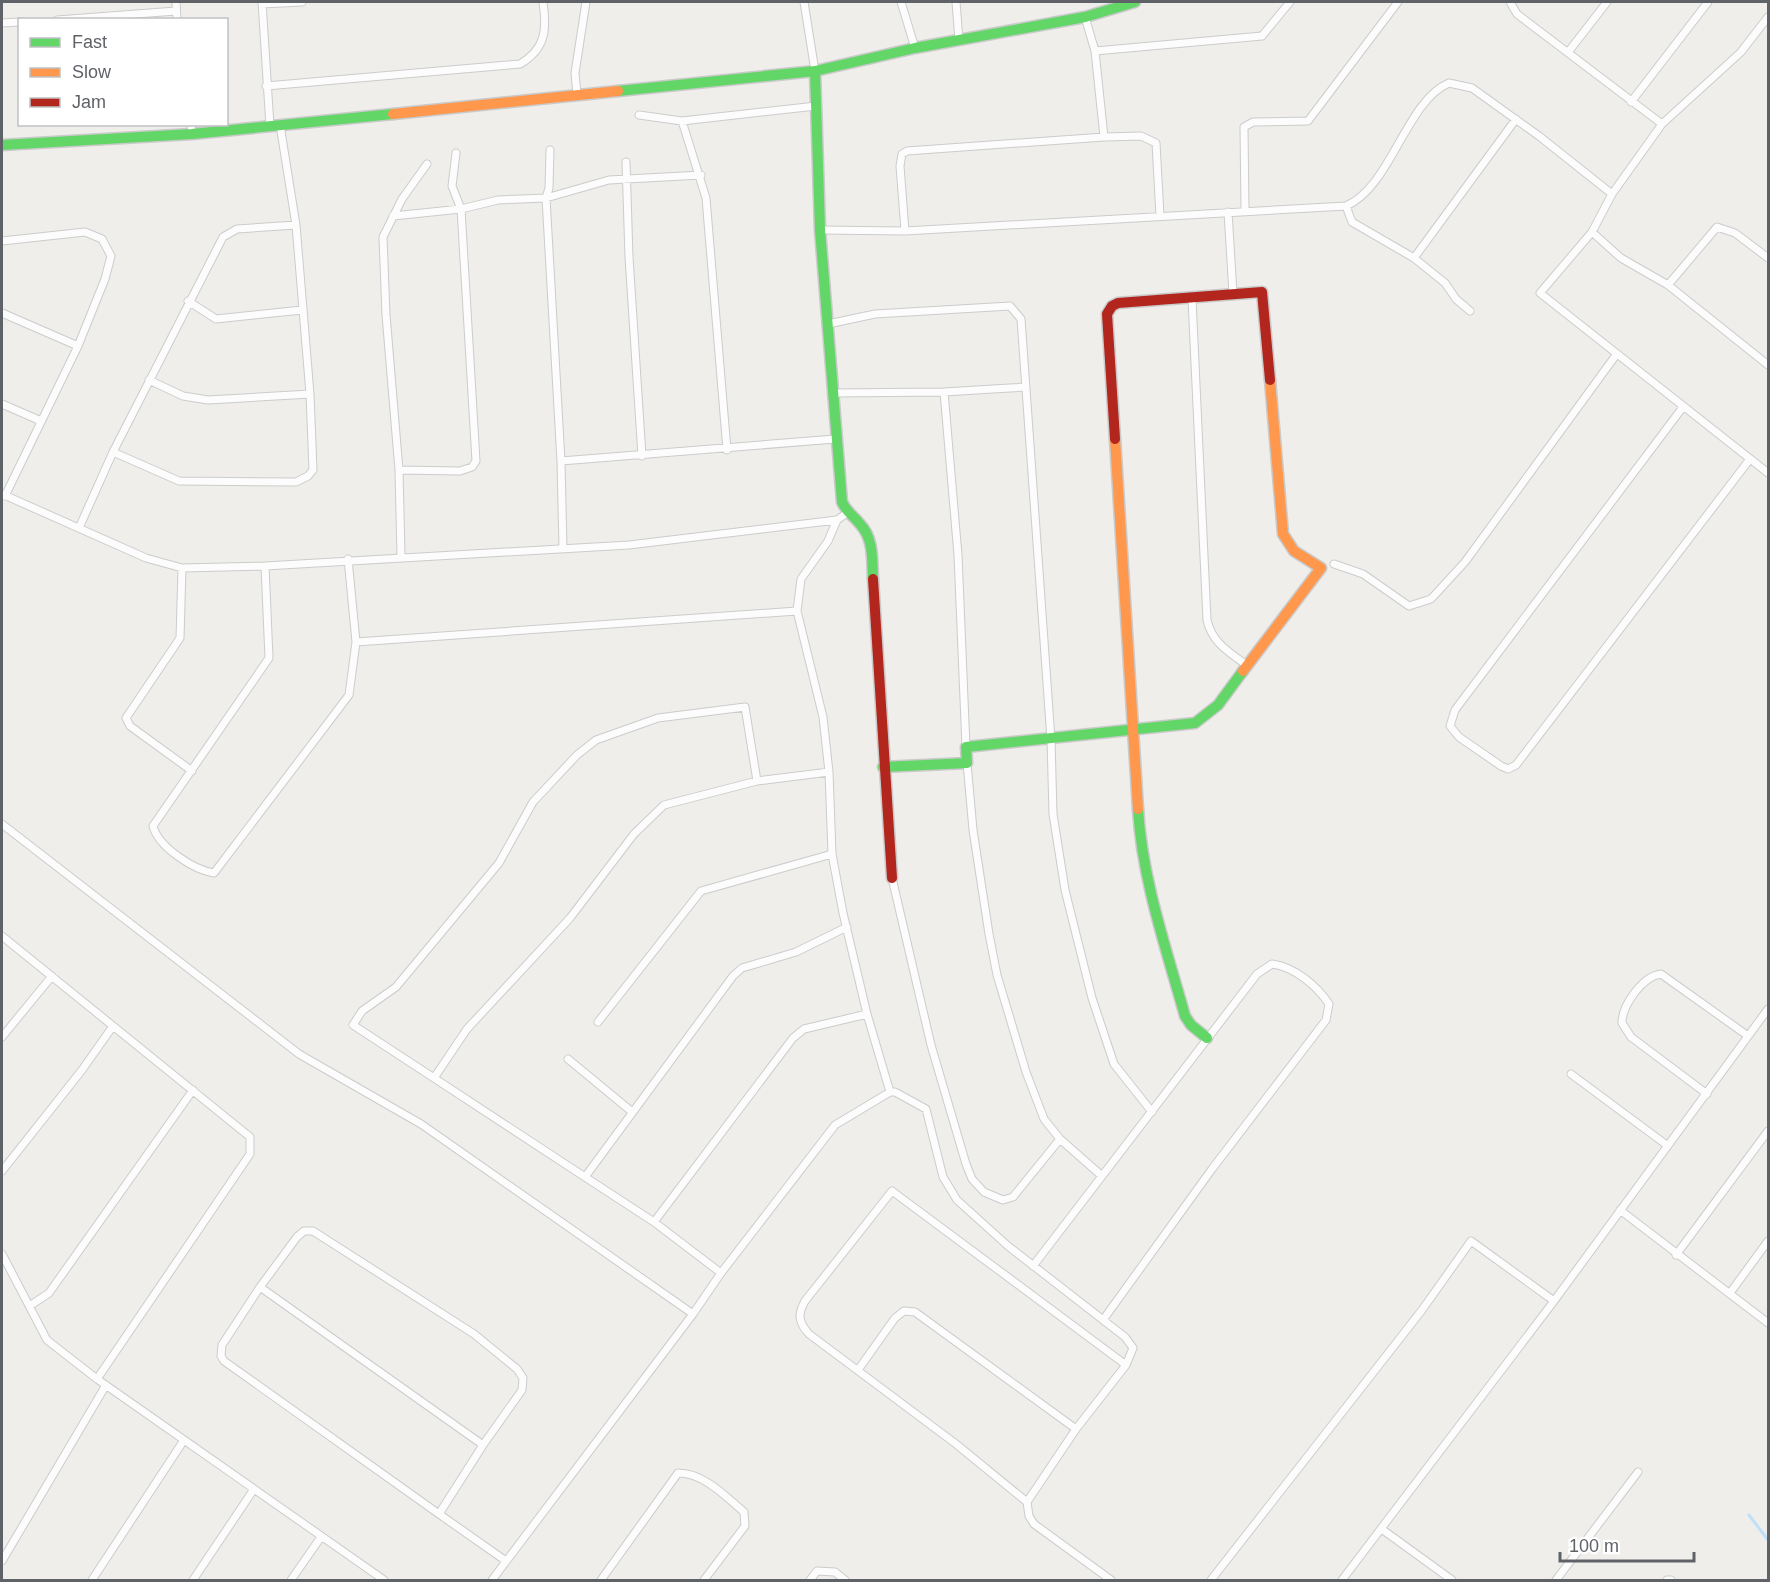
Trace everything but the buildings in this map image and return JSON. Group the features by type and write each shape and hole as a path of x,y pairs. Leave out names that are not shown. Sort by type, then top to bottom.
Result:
{"street":[{"path":"105,18 177,15 176,2"},
{"path":"113,452 179,481 296,482 308,476 313,470 310,394 296,225 266,86 262,2 302,2"},
{"path":"266,86 520,64 532,57 542,45 545,33 543,2"},
{"path":"577,94 575,73 586,2"},
{"path":"804,2 815,71 820,230 835,439 842,502 847,513 861,524 871,542 883,767 892,878 932,1045 972,1179 992,1197 1004,1200 1012,1197 1060,1139"},
{"path":"902,2 915,48"},
{"path":"956,2 959,41"},
{"path":"2,145 191,129 275,126 815,71 915,48 1085,17 1135,2"},
{"path":"1095,51 1262,36 1290,2"},
{"path":"1245,211 1244,127 1253,122 1308,121 1398,2"},
{"path":"1510,2 1517,14 1569,51 1631,102 1662,124"},
{"path":"1569,51 1607,2"},
{"path":"1631,102 1708,2"},
{"path":"1085,17 1095,51 1104,137"},
{"path":"1768,17 1741,52 1662,124 1612,194 1592,232 1539,293 1768,473"},
{"path":"2,23 18,22"},
{"path":"820,230 905,231 1346,206 1364,195 1430,98 1444,85 1461,84 1472,88 1516,119 1586,171 1612,194"},
{"path":"639,115 682,121 816,106"},
{"path":"1414,258 1516,119"},
{"path":"682,121 706,198 727,450"},
{"path":"905,231 900,166 902,154 1104,137 1141,136 1156,143 1160,216"},
{"path":"550,150 546,198 561,461 563,548"},
{"path":"399,470 460,471 472,467 476,461 461,209 452,186 456,153"},
{"path":"627,162 629,257 642,456"},
{"path":"401,556 399,470 383,237 393,216 427,164"},
{"path":"393,216 461,209 498,200 546,198 609,180 700,175"},
{"path":"1346,206 1353,222 1414,258 1445,283 1456,300 1470,311"},
{"path":"1228,212 1233,294"},
{"path":"79,528 113,452 217,248 229,232 237,229 296,225"},
{"path":"1668,285 1717,227 1735,233 1768,258"},
{"path":"2,241 85,232 97,236 106,243 111,256 109,268 78,346 3,495 157,562 183,568 265,566 348,559 630,545 837,520 847,513"},
{"path":"1592,232 1621,258 1668,285 1768,365"},
{"path":"966,747 1133,732 1195,723 1218,705 1321,568 1294,551 1283,534 1262,292 1118,303 1112,306 1107,314 1133,732 1139,832 1151,894 1185,1016 1207,1038"},
{"path":"1191,299 1207,620 1213,637 1222,647 1248,666"},
{"path":"188,301 216,319 302,310"},
{"path":"828,324 875,314 1010,306 1021,320 1051,739 1053,814 1065,890 1092,998 1114,1064 1152,1112"},
{"path":"2,313 78,346"},
{"path":"1334,564 1364,574 1409,606 1431,599 1465,562 1616,355"},
{"path":"149,380 183,396 208,400 310,394"},
{"path":"833,393 944,392 1026,387"},
{"path":"944,392 958,555 966,747 973,830 997,975 1040,1112 1060,1139 1102,1176"},
{"path":"2,404 41,421"},
{"path":"1683,407 1455,710 1450,726 1459,737 1501,766 1509,769 1516,765 1750,459"},
{"path":"561,461 727,450 835,439"},
{"path":"837,520 828,541 801,579 797,611 823,717 829,772 832,854 867,1014 890,1092"},
{"path":"265,566 269,658 153,826 156,838 200,871 214,873 349,695 356,642 348,559"},
{"path":"183,568 180,638 126,718 130,726 192,771"},
{"path":"356,642 797,611"},
{"path":"721,1273 654,1222 353,1025 362,1011 396,987 499,863 533,802 577,755 596,740 658,718 745,707 758,781"},
{"path":"883,767 967,763"},
{"path":"434,1078 466,1029 570,918 634,834 664,805 758,781 829,772"},
{"path":"2,824 299,1054 421,1124 693,1314"},
{"path":"598,1022 701,891 832,854"},
{"path":"585,1177 733,975 742,968 796,952 847,927"},
{"path":"2,936 244,1130 251,1141 250,1154 97,1379"},
{"path":"1033,1266 1257,974 1272,964 1282,965 1315,987 1329,1004 1326,1020 1205,1178 1103,1320"},
{"path":"1707,1094 1631,1037 1622,1023 1624,1010 1645,982 1661,974 1748,1036"},
{"path":"2,1037 52,976"},
{"path":"1342,1581 1383,1530 1554,1301 1768,1009"},
{"path":"654,1222 793,1038 804,1029 867,1014"},
{"path":"2,1171 82,1070 113,1026"},
{"path":"568,1059 632,1111"},
{"path":"1571,1074 1668,1146"},
{"path":"31,1305 49,1293 193,1090"},
{"path":"492,1581 693,1314 721,1273 835,1125 890,1092 896,1092 926,1109 943,1177 952,1193 1008,1246 1125,1337 1133,1348 1126,1365 1076,1430 1027,1502 1029,1516 1040,1529 1111,1581"},
{"path":"1676,1255 1768,1131"},
{"path":"1027,1502 956,1444 809,1334 801,1326 799,1317 805,1301 892,1191 1126,1365"},
{"path":"1620,1210 1768,1323"},
{"path":"439,1514 483,1445 513,1404 523,1383 517,1369 474,1334 313,1231 304,1231 260,1287 222,1345 221,1356 224,1361 439,1514 506,1561"},
{"path":"1730,1293 1768,1240"},
{"path":"1211,1581 1422,1310 1471,1241 1554,1301"},
{"path":"2,1254 31,1305 47,1340 97,1379 384,1581"},
{"path":"260,1287 483,1445"},
{"path":"858,1370 896,1318 908,1310 915,1312 1076,1430"},
{"path":"2,1561 106,1385"},
{"path":"92,1581 184,1440"},
{"path":"1556,1581 1638,1472"},
{"path":"601,1581 678,1473 690,1473 713,1486 744,1512 745,1526 704,1581"},
{"path":"193,1581 254,1489"},
{"path":"1383,1530 1452,1581"},
{"path":"291,1581 321,1537"},
{"path":"810,1581 817,1571 835,1572 845,1581"}],"waterway":[{"path":"1749,1515 1768,1540"}],"traffic: fast":[{"path":"618,91 815,71 915,48 1085,17 1135,2"},
{"path":"815,71 820,230 842,502 868,536 873,579"},
{"path":"2,145 192,134 393,114"},
{"path":"883,767 967,763 966,747 1195,723 1218,705 1243,671"},
{"path":"1138,809 1144,861 1185,1016 1191,1025 1207,1038"}],"traffic: slow":[{"path":"393,114 618,91"},
{"path":"1243,671 1321,568 1294,551 1283,534 1270,380"},
{"path":"1115,439 1138,809"}],"traffic: jam":[{"path":"1115,439 1107,314 1112,306 1118,303 1262,292 1270,380"},
{"path":"873,579 892,878"}]}
